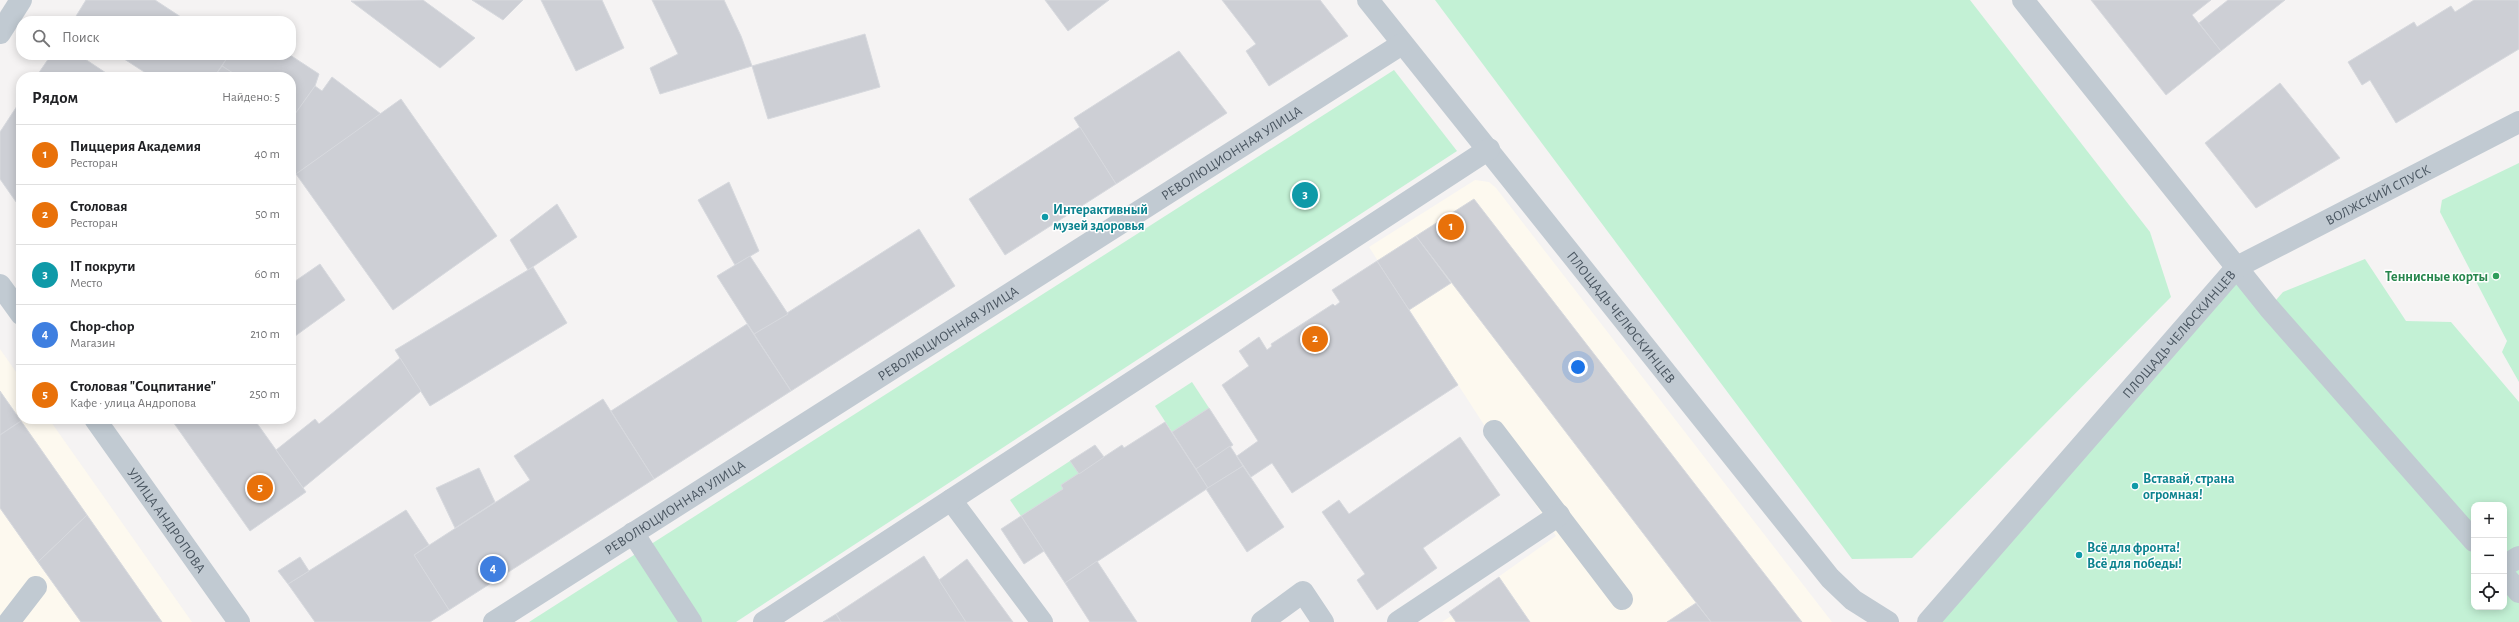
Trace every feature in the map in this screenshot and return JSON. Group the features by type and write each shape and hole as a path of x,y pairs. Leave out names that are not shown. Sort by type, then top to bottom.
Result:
{"street":[{"path":"0,33 22,0"},
{"name":"ПЛОЩАДЬ ЧЕЛЮСКИНЦЕВ","path":"1368,0 1402,44 1489,149 1830,578 1853,600 1888,622"},
{"name":"ПЛОЩАДЬ ЧЕЛЮСКИНЦЕВ","path":"1928,622 2237,267 2022,0"},
{"name":"РЕВОЛЮЦИОННАЯ УЛИЦА","path":"494,622 1402,44"},
{"name":"ВОЛЖСКИЙ СПУСК","path":"2237,267 2519,122"},
{"path":"764,622 1489,149"},
{"path":"2237,267 2269,308 2471,538"},
{"path":"0,285 16,307"},
{"name":"УЛИЦА АНДРОПОВА","path":"99,424 238,622"},
{"path":"1494,431 1622,599"},
{"path":"952,500 1042,622"},
{"path":"1398,622 1559,516"},
{"path":"633,533 691,622"},
{"path":"2507,564 2519,557"},
{"path":"2507,578 2519,592"},
{"path":"10,622 36,587"},
{"path":"1262,622 1303,592 1323,622"}],"shaded area":[{"path":"1475,180 1489,182 1496,188 1832,622 1442,622 1451,616 1449,612 1556,536 1369,247"},
{"path":"0,349 16,372 16,424 53,424 192,622 0,622"}],"green space":[{"path":"1435,0 1970,0 2150,232 2171,297 1912,558 1852,559"},
{"path":"1394,70 1457,151 736,622 529,622"},
{"name":"Теннисные корты","path":"2519,163 2519,382 2502,352 2507,341 2440,212 2442,200"},
{"path":"2365,259 2406,321 2451,322 2519,402 2519,622 1928,622 2237,267 2269,308 2283,292"},
{"path":"1192,382 1209,408 1172,432 1155,406"},
{"path":"1070,461 1079,474 1061,485 1063,489 1021,516 1010,500"}],"building":[{"path":"86,0 155,0 179,16 76,16"},
{"path":"423,0 475,38 440,68 351,1"},
{"path":"472,0 523,0 503,20"},
{"path":"541,0 602,0 624,48 576,71"},
{"path":"652,0 724,0 741,36 752,66 660,94 650,68 678,54"},
{"path":"1045,0 1109,0 1068,31"},
{"path":"1222,0 1320,0 1348,36 1269,86 1246,51 1256,44"},
{"path":"2091,0 2211,0 2192,15 2221,51 2166,95"},
{"path":"2228,0 2285,0 2221,51 2199,23"},
{"path":"2474,0 2519,0 2519,49 2396,123 2370,80 2362,85 2348,62 2414,22 2417,27 2451,6 2455,12"},
{"path":"865,34 880,87 768,119 752,66"},
{"path":"1179,51 1227,113 1116,184 1074,118"},
{"path":"296,59 319,74 315,86 296,113 296,72 231,72 222,66 226,60"},
{"path":"48,60 86,60 104,72 39,72"},
{"path":"126,60 226,60 217,72 144,72"},
{"path":"222,66 231,72 218,72"},
{"path":"332,77 381,114 296,174 296,113 315,86 322,91"},
{"path":"2280,83 2340,158 2256,208 2205,143"},
{"path":"401,99 497,236 393,310 296,174"},
{"path":"16,108 16,202 0,179 0,132"},
{"path":"1080,127 1116,184 1005,255 969,199"},
{"path":"729,182 759,251 735,265 698,200"},
{"path":"1474,199 1802,622 1711,622 1416,236"},
{"path":"557,204 577,237 528,270 510,240"},
{"path":"919,229 955,286 791,391 754,334"},
{"path":"1416,236 1451,283 1409,310 1377,261"},
{"path":"750,256 788,314 754,334 717,276"},
{"path":"1377,261 1458,385 1292,493 1272,463 1251,477 1237,456 1258,441 1222,385 1249,366 1239,351 1259,337 1267,350 1272,346 1271,344 1333,304 1335,306 1340,302 1332,290"},
{"path":"320,264 345,300 296,335 296,281"},
{"path":"533,267 567,323 430,406 395,350"},
{"path":"747,324 791,391 654,479 611,411"},
{"path":"400,358 421,391 303,488 276,450 315,419 319,424"},
{"path":"0,391 16,414 16,424 0,435"},
{"path":"603,399 654,479 449,610 414,555 530,480 514,456"},
{"path":"1209,408 1233,445 1196,469 1172,432"},
{"path":"1165,422 1208,488 1065,583 1021,516 1063,489 1061,485 1122,445 1124,448"},
{"path":"16,424 23,424 87,515 38,562 0,508 0,435"},
{"path":"175,424 258,424 306,492 250,531"},
{"path":"1460,437 1500,495 1423,548 1437,568 1377,610 1357,580 1365,574 1322,512 1339,500 1349,514"},
{"path":"1095,445 1104,457 1079,474 1070,461"},
{"path":"1230,446 1243,466 1208,488 1196,469"},
{"path":"1243,466 1284,527 1247,552 1206,489"},
{"path":"479,468 495,502 455,528 436,488"},
{"path":"406,510 429,545 414,555 449,610 430,622 315,622 288,584"},
{"path":"87,515 162,622 81,622 38,562"},
{"path":"1021,516 1044,551 1024,564 1001,529"},
{"path":"924,556 966,622 841,622 836,614"},
{"path":"300,557 309,571 288,584 278,571"},
{"path":"967,559 1013,622 966,622 939,580"},
{"path":"1097,561 1137,622 1090,622 1065,583"},
{"path":"1499,577 1530,622 1456,622 1449,612"},
{"path":"1696,603 1711,622 1667,622"},
{"path":"836,614 841,622 823,622"}],"place":[{"name":"IT покрути","path":"1305,195"},
{"name":"Интерактивный музей здоровья","path":"1045,217"},
{"name":"Пиццерия Академия","path":"1451,227"},
{"name":"Теннисные корты","path":"2496,276"},
{"name":"Столовая","path":"1315,339"},
{"name":"Вставай, страна огромная!","path":"2135,486"},
{"name":"Столовая \"Соцпитание\"","path":"260,488"},
{"name":"Всё для фронта! Всё для победы!","path":"2079,555"},
{"name":"Chop-chop","path":"493,569"}]}
